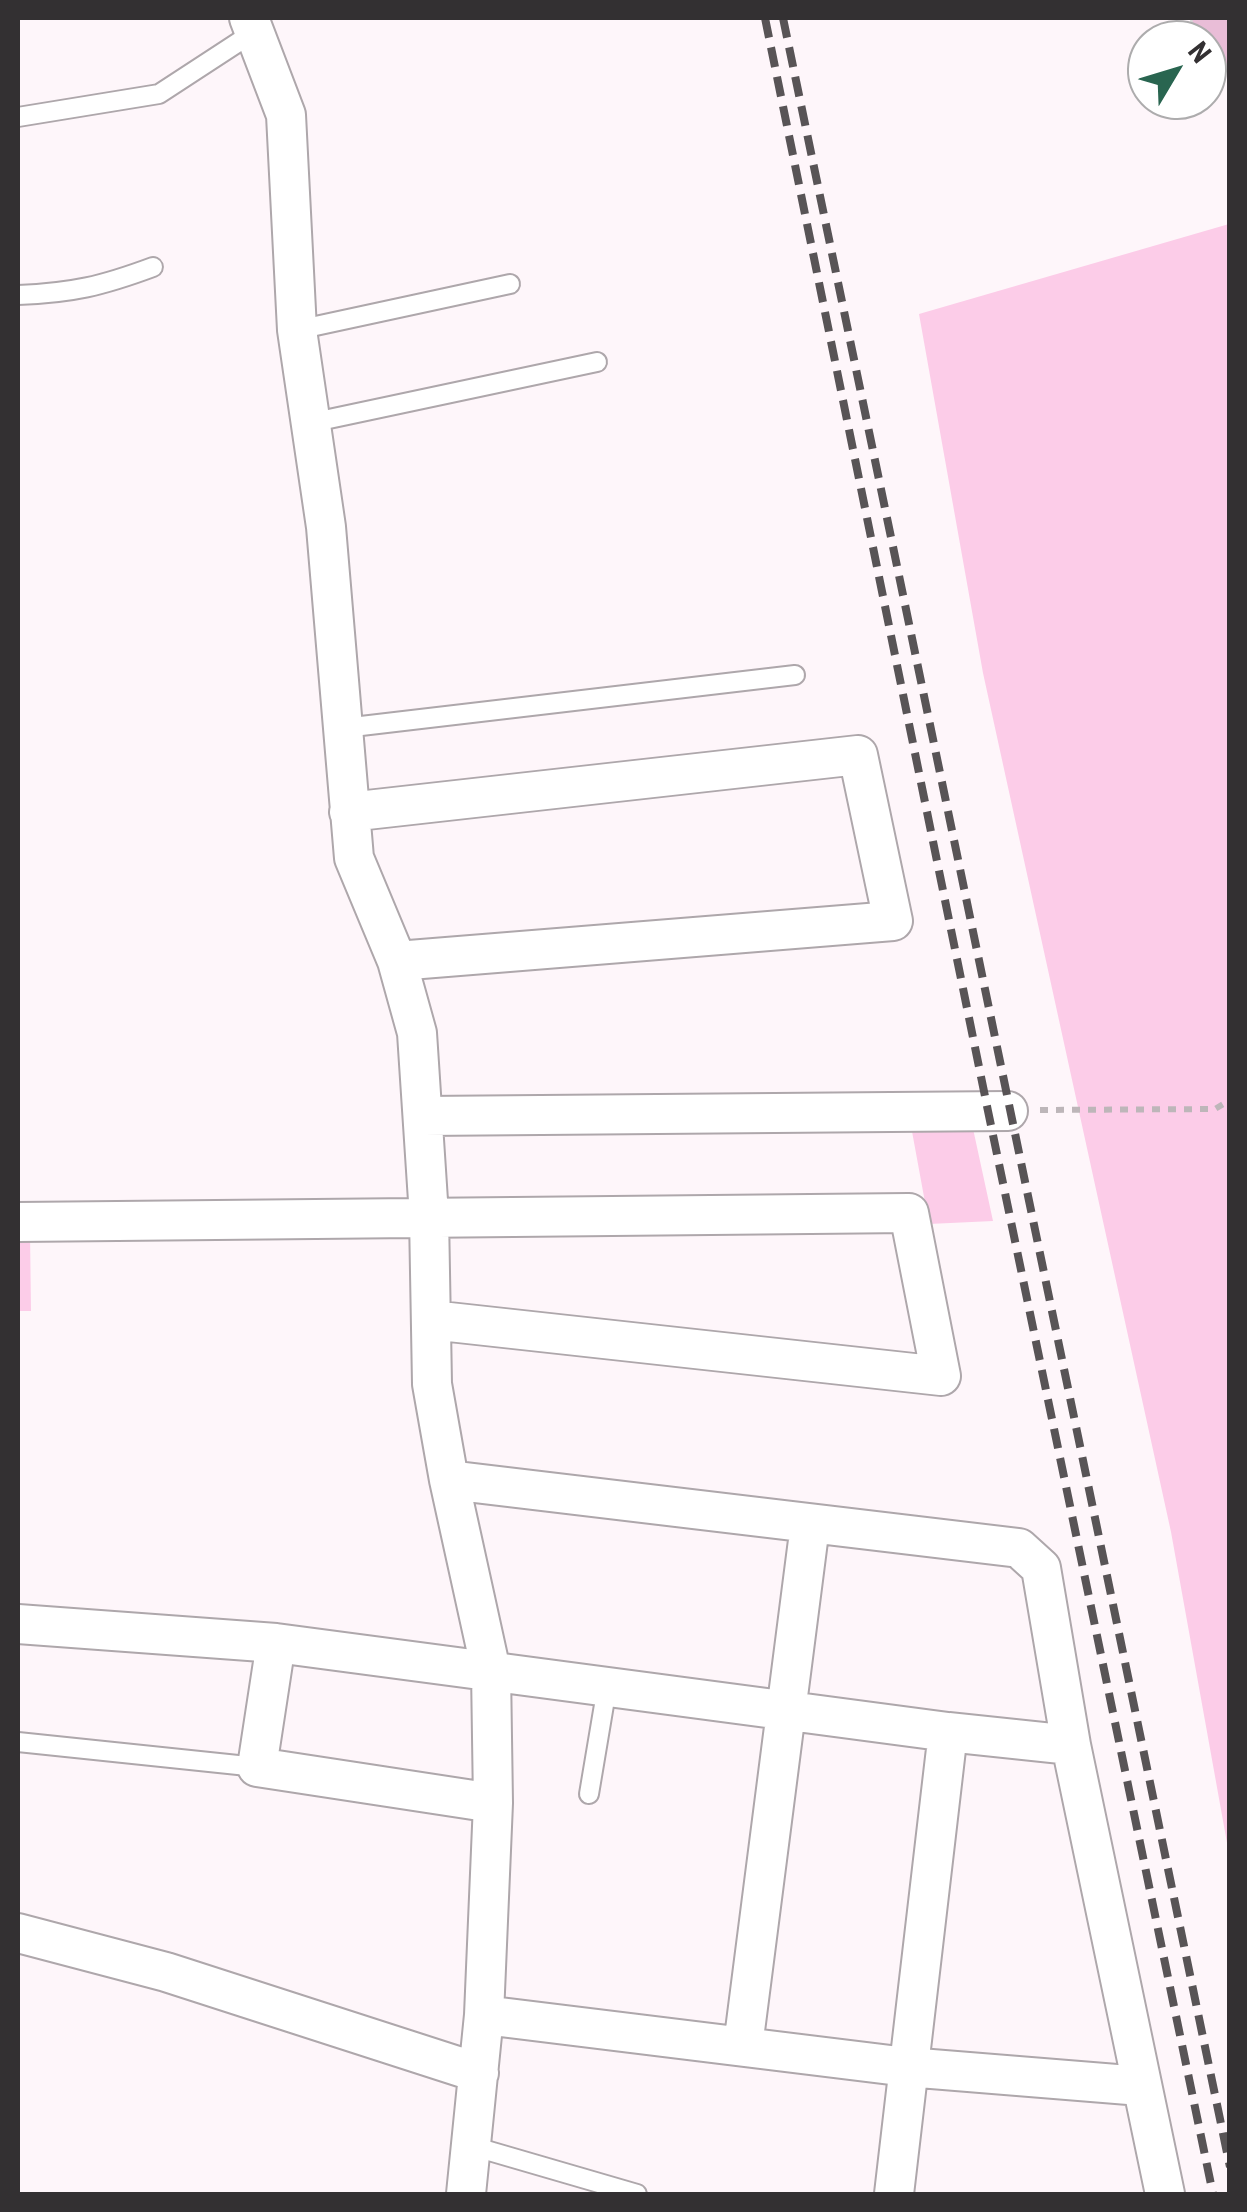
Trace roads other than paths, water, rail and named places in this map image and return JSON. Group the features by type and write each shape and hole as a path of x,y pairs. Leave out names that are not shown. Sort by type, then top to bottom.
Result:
{"main road":[{"path":"1220,18 1230,36"}],"street":[{"path":"252,25 286,116 297,330 326,527 354,858 397,961 417,1033 429,1216 432,1384 491,1671 493,1803 484,2016 466,2194"},
{"path":"349,812 858,755 893,921 397,961"},
{"path":"424,1116 1008,1110"},
{"path":"18,1222 909,1213 941,1376 430,1320"},
{"path":"449,1480 1020,1548 1041,1568 1071,1745 1165,2194"},
{"path":"743,2046 810,1525"},
{"path":"18,1624 276,1643 1071,1745"},
{"path":"276,1643 258,1767 493,1803"},
{"path":"894,2194 948,1732"},
{"path":"18,1933 166,1972 479,2073"},
{"path":"484,2016 907,2066 1141,2086"}],"lane":[{"path":"18,118 159,94 252,25"},
{"path":"18,295 101,287 153,267"},
{"path":"297,330 510,284"},
{"path":"310,424 598,362"},
{"path":"344,728 795,675"},
{"path":"589,1794 608,1687"},
{"path":"18,1742 258,1767"},
{"path":"472,2146 637,2194"}],"railway":[{"path":"765,18 1213,2194"},
{"path":"783,18 1230,2167"}]}
